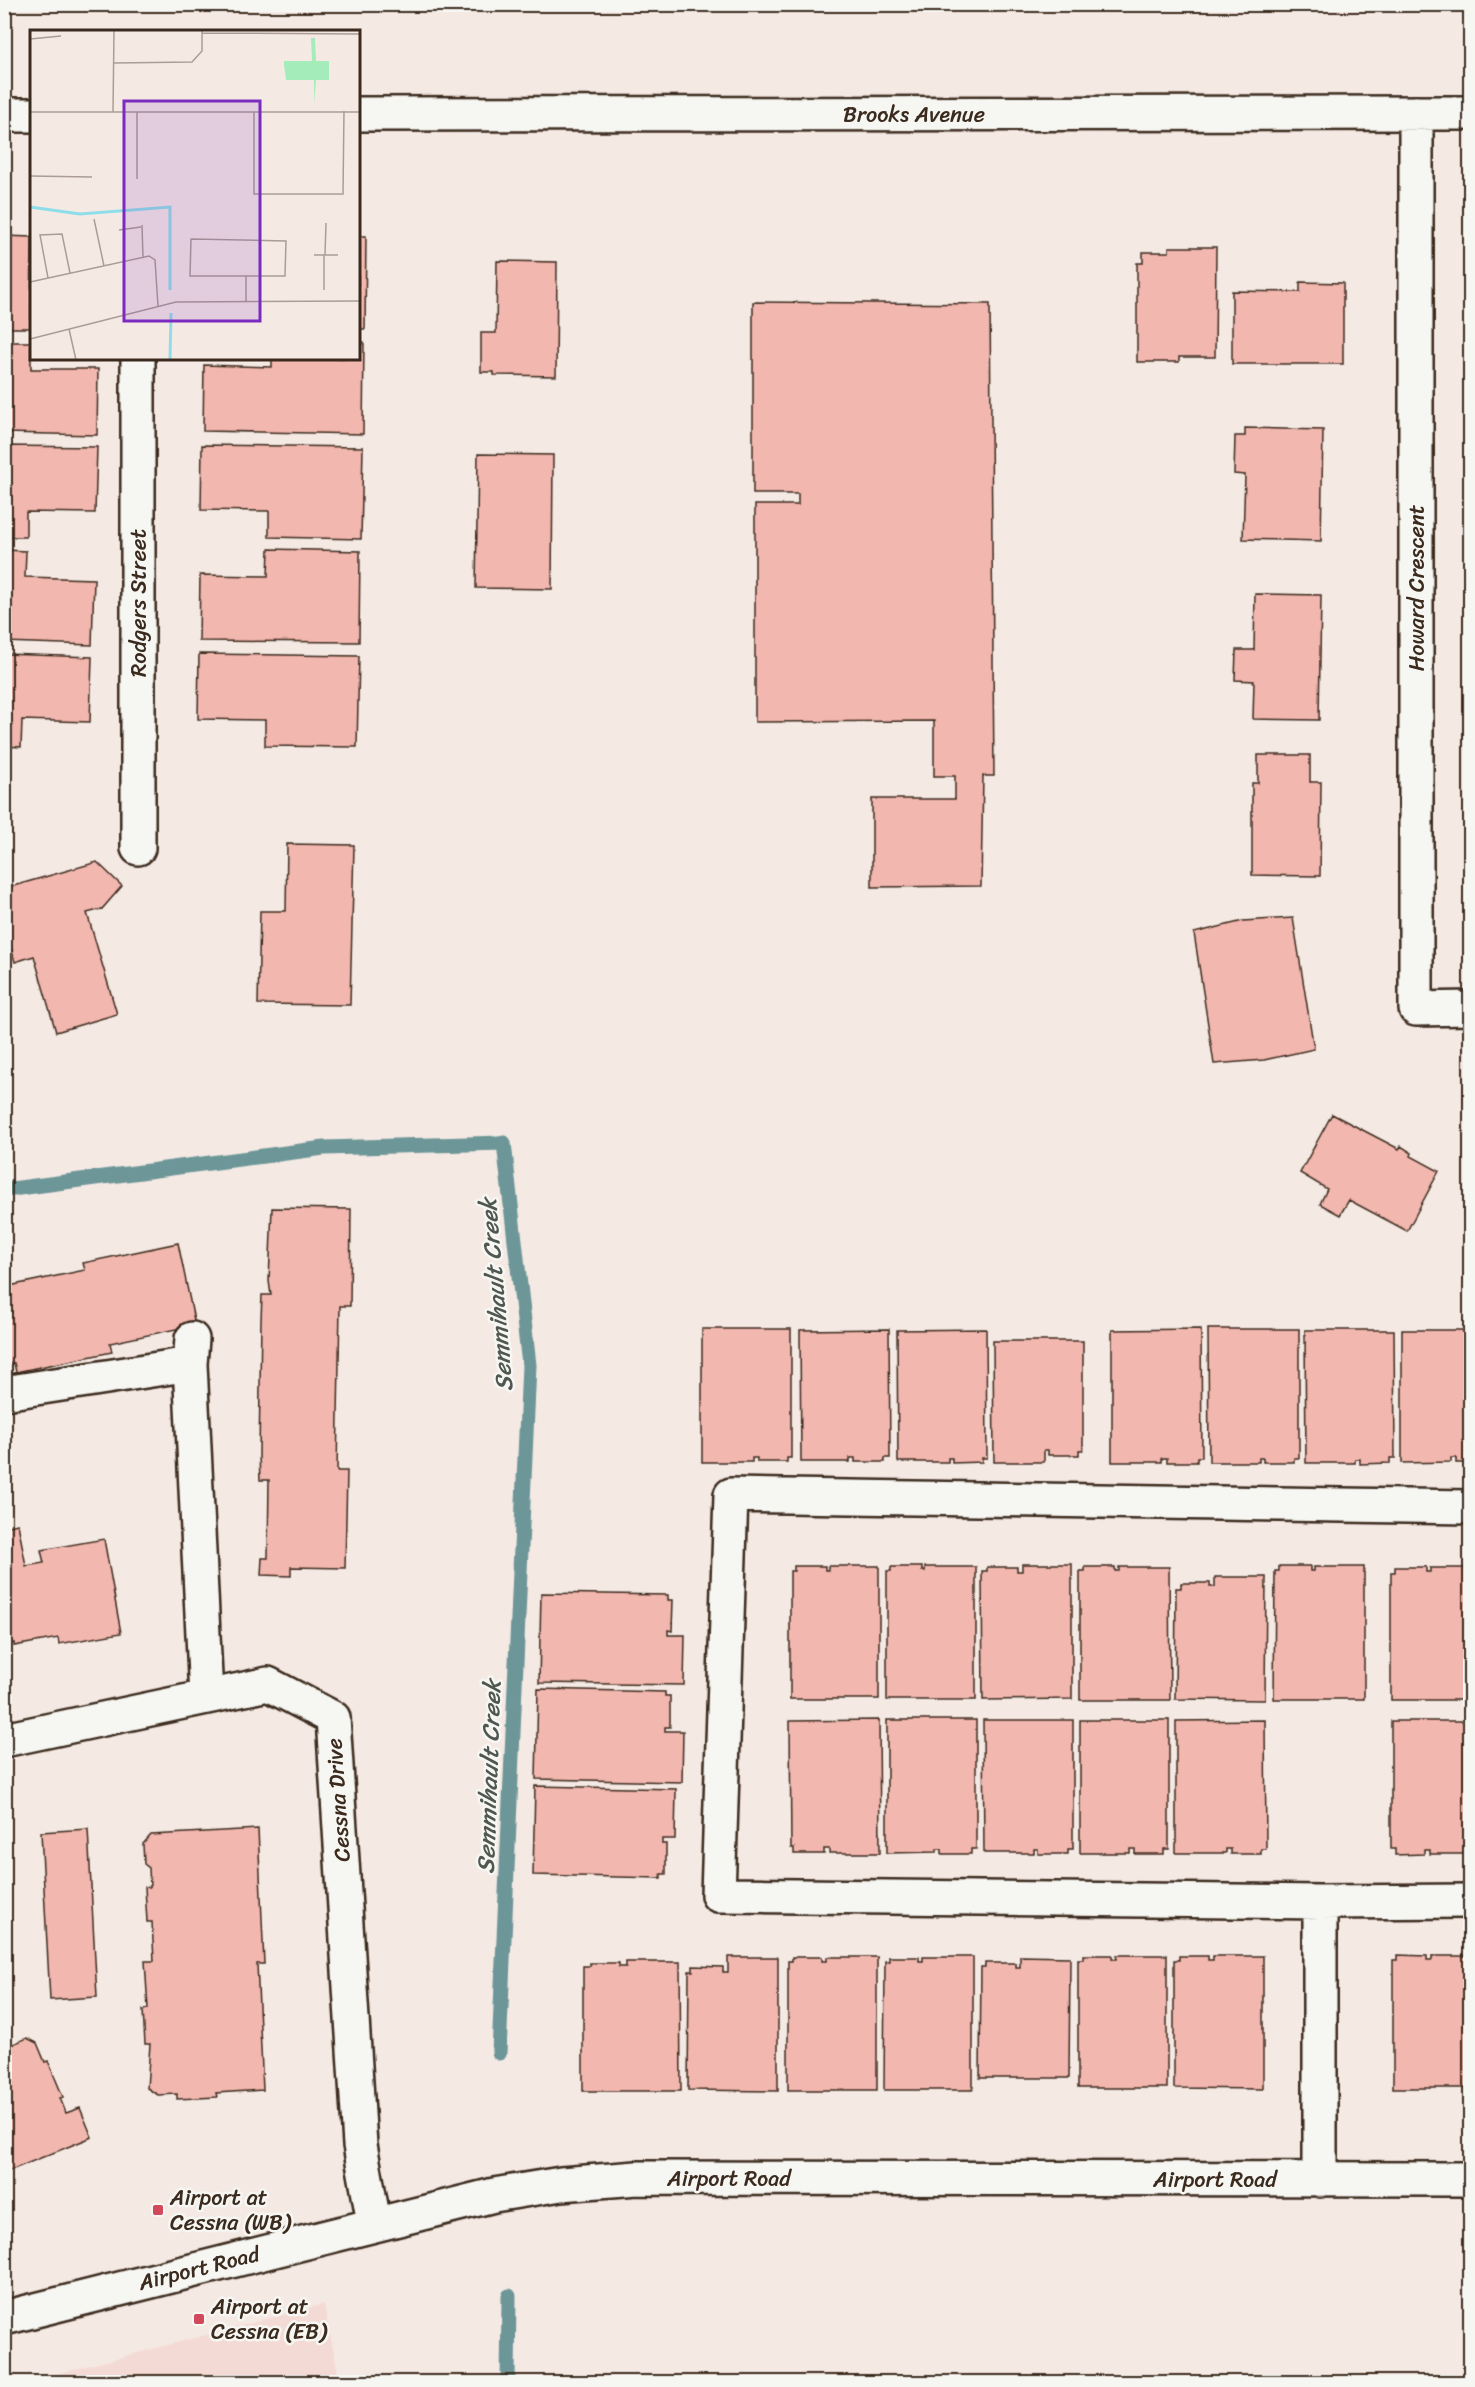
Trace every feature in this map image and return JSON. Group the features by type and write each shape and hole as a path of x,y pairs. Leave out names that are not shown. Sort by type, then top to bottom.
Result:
{"street":[{"name":"Howard Crescent","path":"1416,113 1416,1009 1470,1008"},
{"name":"Brooks Avenue","path":"360,114 1470,113"},
{"path":"4,115 30,115"},
{"name":"Rodgers Street","path":"138,360 138,848"},
{"path":"4,1393 191,1351 206,1697"},
{"path":"1470,1507 731,1495 718,1894 1320,1902 1470,1901"},
{"name":"Cessna Drive","path":"4,1740 268,1684 333,1718 360,2145 374,2223"},
{"path":"1320,1902 1320,2180"},
{"name":"Airport Road","path":"4,2318 374,2223 494,2195 561,2184 637,2178 1470,2179"}],"shaded area":[{"path":"324,2304 340,2382 26,2382"}],"building":[{"path":"4,236 30,237 30,328 4,328"},
{"path":"360,236 366,236 365,329 360,329"},
{"path":"1169,247 1216,247 1215,357 1179,357 1179,362 1137,362 1137,263 1143,263 1143,252 1169,252"},
{"path":"497,261 557,262 556,376 494,375 494,372 481,372 481,333 496,333"},
{"path":"1300,282 1343,283 1343,364 1232,364 1232,291 1300,292"},
{"path":"753,302 990,304 994,776 983,776 981,886 872,887 872,799 955,799 955,776 934,776 934,721 755,722 755,505 798,505 798,494 753,494"},
{"path":"4,342 30,342 31,369 98,369 97,435 4,433"},
{"path":"360,342 364,342 363,434 203,431 204,365 272,367 272,360 360,360"},
{"path":"1245,428 1323,430 1321,541 1243,539 1245,475 1234,474 1235,436 1245,436"},
{"path":"202,445 363,447 361,539 269,537 269,511 201,510"},
{"path":"4,446 97,447 95,513 26,512 26,537 4,537"},
{"path":"478,454 553,455 552,589 476,588"},
{"path":"269,549 360,551 359,642 199,641 200,575 268,576"},
{"path":"4,550 26,551 25,577 94,579 92,645 4,642"},
{"path":"1255,594 1321,595 1319,720 1253,719 1254,681 1235,680 1236,650 1254,650"},
{"path":"4,654 92,657 90,722 22,720 21,747 4,746"},
{"path":"199,654 359,656 357,747 265,746 265,720 198,719"},
{"path":"1258,755 1310,755 1310,782 1321,782 1320,876 1252,875 1252,783 1258,783"},
{"path":"287,844 354,845 350,1005 258,1004 260,911 286,911"},
{"path":"97,862 122,886 102,909 87,913 117,1014 56,1032 34,956 15,962 9,940 4,941 4,881 6,888"},
{"path":"1293,918 1314,1049 1264,1060 1214,1064 1194,933 1243,921"},
{"path":"1332,1114 1399,1149 1401,1146 1412,1153 1411,1156 1439,1171 1407,1231 1349,1200 1340,1215 1320,1204 1327,1189 1300,1173"},
{"path":"272,1208 351,1209 350,1306 340,1306 337,1471 347,1471 345,1568 291,1567 291,1576 261,1575 262,1558 268,1558 269,1480 260,1480 261,1320 262,1295 271,1295 269,1281"},
{"path":"178,1243 195,1325 110,1343 112,1352 16,1372 14,1363 4,1365 4,1278 7,1278 9,1286 85,1270 83,1263"},
{"path":"702,1329 791,1329 791,1458 787,1458 787,1462 757,1462 757,1458 752,1458 752,1462 702,1462"},
{"path":"889,1329 890,1458 885,1458 885,1462 855,1462 855,1458 850,1458 850,1462 801,1462 800,1330"},
{"path":"986,1329 987,1458 982,1458 982,1462 952,1463 952,1458 948,1458 948,1462 898,1462 897,1330"},
{"path":"1201,1329 1202,1457 1197,1457 1197,1462 1167,1462 1167,1458 1162,1458 1162,1462 1112,1462 1112,1330"},
{"path":"1208,1329 1299,1329 1299,1458 1294,1458 1294,1462 1263,1462 1263,1458 1259,1458 1259,1462 1209,1462"},
{"path":"1305,1330 1394,1330 1395,1458 1390,1458 1390,1463 1360,1464 1360,1459 1355,1459 1355,1463 1306,1463"},
{"path":"1402,1330 1470,1330 1470,1463 1456,1463 1456,1458 1451,1458 1451,1462 1402,1463"},
{"path":"993,1341 1083,1341 1083,1450 1079,1450 1079,1455 1048,1455 1048,1450 1044,1450 1044,1462 994,1462"},
{"path":"18,1524 26,1566 44,1563 41,1550 104,1539 121,1633 59,1644 58,1638 14,1646 14,1643 4,1645 4,1527"},
{"path":"1022,1564 1072,1564 1072,1699 983,1700 982,1571 987,1571 987,1567 1017,1567 1017,1571 1022,1571"},
{"path":"794,1566 825,1566 825,1570 828,1570 828,1566 879,1566 879,1699 790,1699 790,1571 794,1571"},
{"path":"1279,1566 1310,1566 1310,1571 1314,1571 1314,1567 1364,1567 1364,1699 1274,1699 1275,1571 1279,1571"},
{"path":"891,1567 922,1567 922,1571 925,1571 925,1567 976,1567 976,1700 887,1700 887,1571 891,1571"},
{"path":"1085,1567 1115,1567 1115,1571 1119,1571 1119,1567 1169,1567 1170,1700 1080,1700 1080,1571 1085,1571"},
{"path":"1395,1567 1426,1567 1426,1572 1430,1572 1430,1568 1470,1568 1470,1700 1391,1700 1391,1572 1395,1572"},
{"path":"1215,1577 1266,1577 1265,1700 1175,1699 1176,1588 1181,1588 1181,1583 1210,1583 1210,1587 1215,1587"},
{"path":"541,1593 668,1595 668,1600 673,1600 672,1631 668,1630 668,1635 685,1635 684,1685 539,1683"},
{"path":"538,1689 665,1692 665,1696 670,1696 670,1727 665,1727 665,1731 683,1731 682,1782 536,1779"},
{"path":"879,1720 880,1853 829,1853 829,1849 824,1849 824,1854 794,1854 794,1848 791,1848 790,1721"},
{"path":"887,1720 976,1720 976,1849 971,1849 971,1854 942,1854 942,1849 937,1849 937,1852 887,1853"},
{"path":"983,1720 1073,1720 1073,1849 1068,1849 1068,1854 1038,1854 1038,1849 1034,1849 1034,1853 984,1853"},
{"path":"1080,1720 1169,1720 1169,1849 1164,1849 1164,1854 1135,1854 1135,1849 1130,1849 1130,1853 1080,1853"},
{"path":"1265,1720 1266,1849 1261,1849 1261,1854 1231,1854 1231,1849 1226,1849 1226,1853 1176,1853 1176,1721"},
{"path":"1391,1721 1470,1721 1470,1854 1430,1854 1430,1850 1424,1850 1424,1854 1395,1855 1395,1849 1391,1849"},
{"path":"535,1786 676,1789 675,1839 662,1839 662,1844 666,1844 666,1874 661,1874 661,1878 533,1875"},
{"path":"88,1829 97,1997 50,2000 41,1832"},
{"path":"258,1829 264,1964 257,1964 263,2090 216,2093 217,2097 177,2099 177,2094 158,2095 147,2088 150,2044 145,2044 143,2010 148,2009 145,1961 154,1961 152,1922 147,1922 145,1887 150,1887 149,1868 144,1864 143,1844 151,1835"},
{"path":"1083,1955 1112,1955 1112,1959 1117,1959 1117,1955 1167,1955 1167,2088 1078,2088 1078,1959 1083,1959"},
{"path":"1397,1955 1427,1956 1427,1960 1432,1960 1432,1956 1470,1956 1470,2088 1393,2088 1393,1960 1397,1960"},
{"path":"1020,1956 1070,1957 1069,2078 980,2078 981,1967 985,1967 985,1963 1016,1963 1016,1967 1020,1967"},
{"path":"1179,1956 1208,1956 1208,1960 1213,1960 1213,1956 1263,1956 1263,2089 1174,2088 1174,1960 1179,1960"},
{"path":"728,1957 778,1957 778,2091 688,2090 689,1971 693,1971 693,1966 723,1967 723,1972 728,1972"},
{"path":"792,1957 822,1957 822,1961 827,1961 827,1957 877,1957 877,2090 788,2090 788,1961 792,1961"},
{"path":"889,1957 919,1957 919,1961 923,1961 923,1957 973,1957 973,2090 884,2090 885,1961 889,1961"},
{"path":"626,1962 680,1962 681,2091 583,2091 583,1966 590,1966 590,1963 619,1963 619,1967 626,1967"},
{"path":"27,2038 37,2043 45,2062 48,2061 63,2097 60,2098 66,2113 80,2108 92,2137 4,2173 4,2053 6,2047"}],"waterway":[{"name":"Semmihault Creek","path":"4,1190 324,1148 504,1143 529,1365 499,2053"},
{"name":"Semmihault Creek","path":"508,2382 509,2296"}],"place":[{"name":"Airport at Cessna (WB)","path":"158,2210"},
{"name":"Airport at Cessna (EB)","path":"199,2319"}]}
